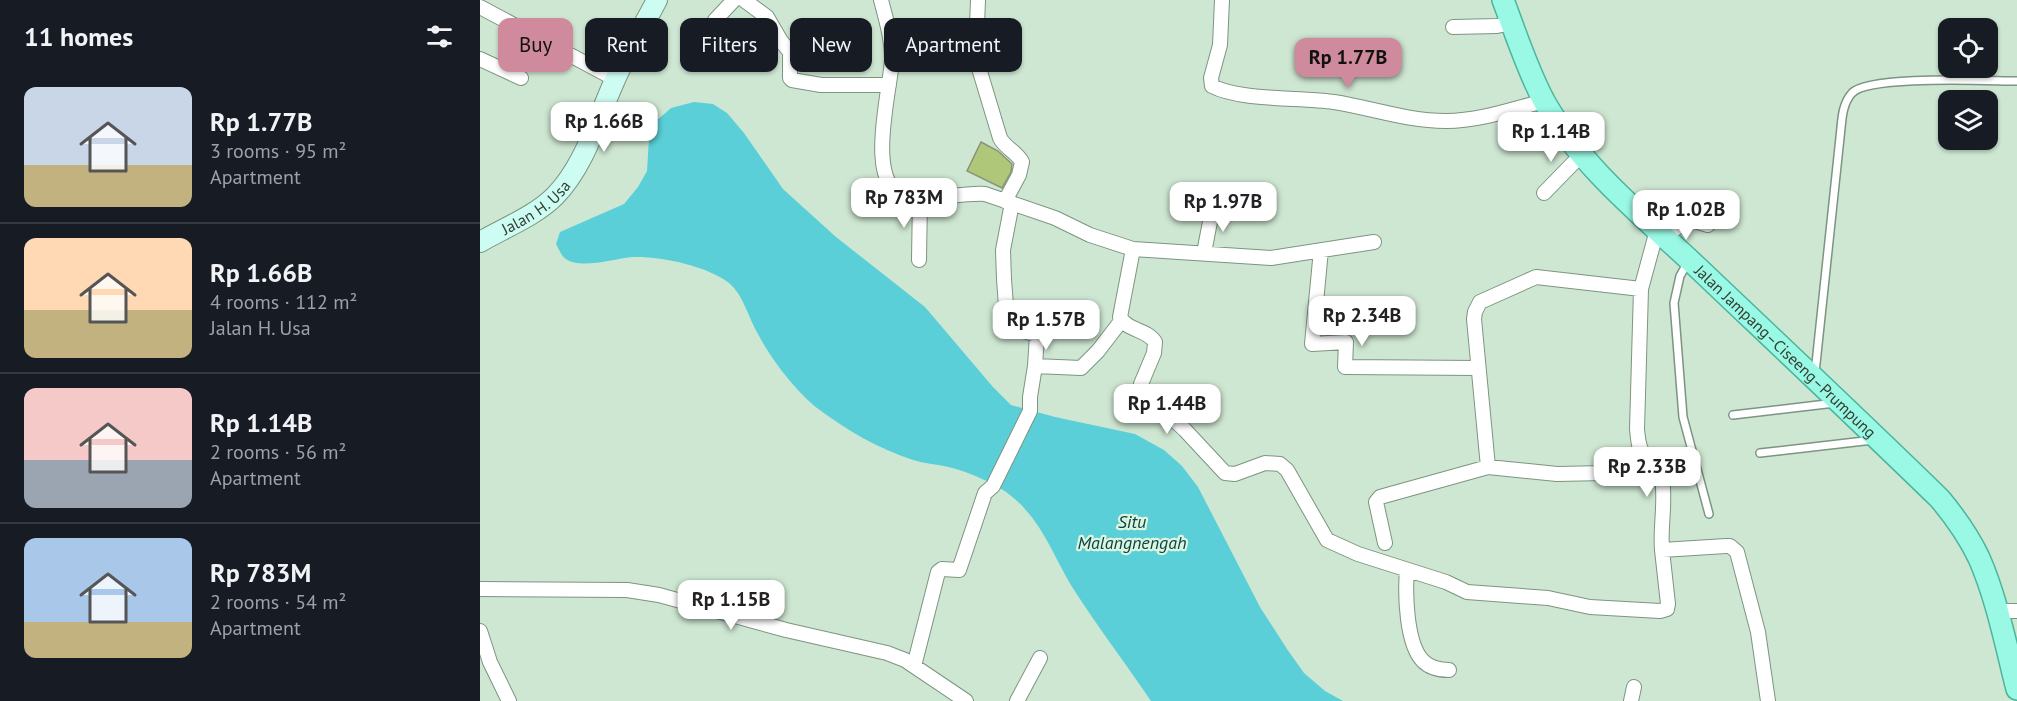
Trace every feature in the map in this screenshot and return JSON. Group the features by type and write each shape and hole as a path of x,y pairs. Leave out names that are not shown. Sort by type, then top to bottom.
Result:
{"main road":[{"name":"Jalan Jampang–Ciseeng–Prumpung","path":"1503,0 1545,101 1581,155 1841,402 1940,499 1952,514 2007,611 2017,689"}],"street":[{"name":"Jalan H. Usa","path":"480,242 553,199 570,180 615,79 657,0"},
{"path":"717,18 734,0"},
{"path":"744,0 767,17 790,52 790,78 792,80 821,85 889,85"},
{"path":"881,0 891,49 882,144 886,176 894,190 900,195 920,198 985,194 1054,218 1090,235 1133,249 1271,258 1374,242"},
{"path":"914,666 938,572 942,569 959,570 985,493 993,486 1030,411 1038,335 1017,329 1006,306 1003,249 1008,202 1022,162 1018,155 1003,144 1000,138 978,65 976,51 978,0"},
{"path":"1222,0 1220,45 1211,78 1212,86 1218,89 1236,94 1333,102 1402,118 1446,121 1472,119 1545,101"},
{"path":"480,7 615,79"},
{"path":"1453,27 1497,26 1512,23"},
{"path":"482,62 521,78"},
{"path":"1544,193 1581,155"},
{"path":"919,260 920,198"},
{"path":"1204,254 1213,206"},
{"path":"1121,321 1149,335 1155,342 1154,353 1141,384 1143,391 1185,430 1219,468 1231,475 1265,463 1280,464 1287,470 1327,540 1358,554 1476,594 1548,598 1590,607 1664,611 1668,604 1662,550 1662,478 1657,466 1644,455 1639,446 1637,429 1641,289 1660,232 1692,220 1708,225"},
{"path":"1035,366 1081,368 1098,351 1121,321 1133,249"},
{"path":"1322,250 1312,344 1346,342 1345,367 1478,368"},
{"path":"1488,467 1475,312 1480,302 1527,279 1544,277 1641,289"},
{"path":"1384,543 1376,502 1380,498 1488,467 1557,474 1605,473 1644,455"},
{"path":"1662,550 1730,546 1737,552 1758,632 1768,701"},
{"path":"1407,570 1406,588 1410,626 1418,655 1432,668 1449,670"},
{"path":"485,589 627,590 659,595 786,630 887,653 905,660 966,701"},
{"path":"480,631 490,662 509,701"},
{"path":"1017,701 1040,658"},
{"path":"1631,701 1634,687"}],"lane":[{"path":"1815,379 1840,128 1843,109 1852,92 1871,84 1896,82 2017,81"},
{"path":"1689,260 1680,276 1674,303 1683,417 1709,514"},
{"path":"1733,415 1841,402"},
{"path":"1760,453 1878,439"}],"water":[{"name":"Situ Malangnengah","path":"694,102 713,104 727,113 744,133 783,189 836,237 925,307 1011,405 1135,434 1164,450 1182,466 1198,487 1260,607 1287,649 1304,673 1325,691 1343,701 1151,701 1076,593 1037,524 1016,500 1003,490 967,472 913,460 875,445 817,408 776,363 754,327 738,294 729,283 697,267 656,258 633,257 599,263 580,263 564,258 556,244 560,232 624,204 647,171 649,138 655,122 671,108"}],"building":[{"path":"981,142 998,151 1012,164 1011,172 1002,188 967,171"}]}
